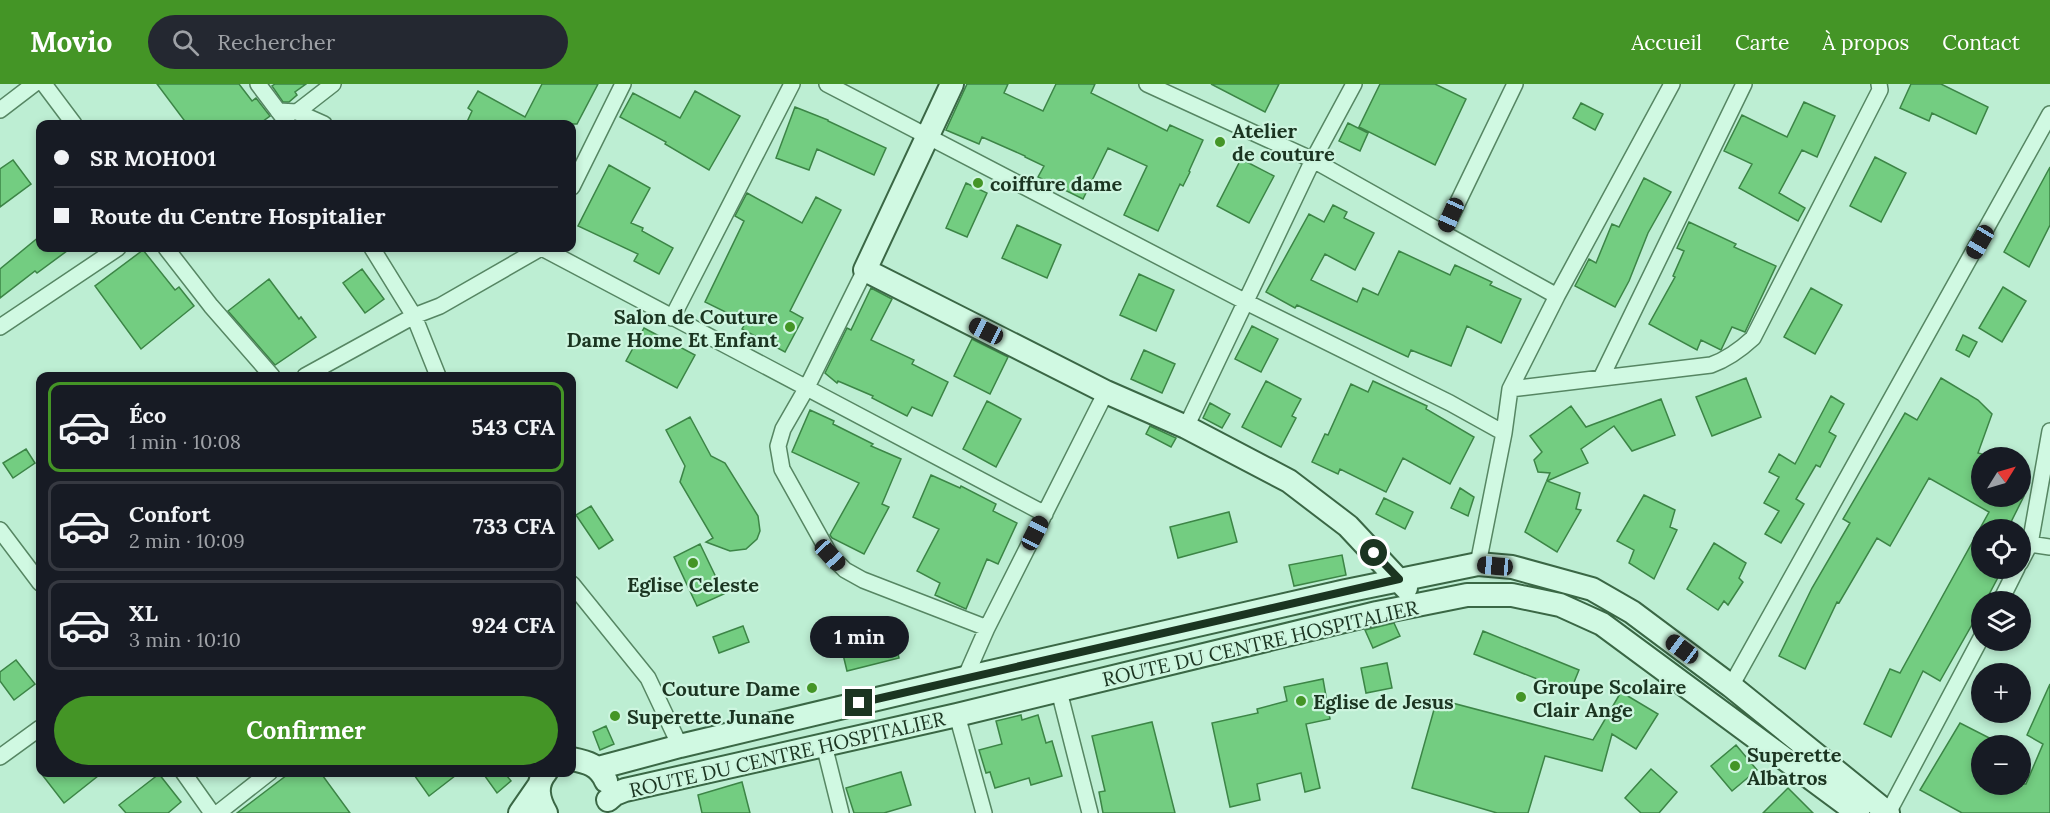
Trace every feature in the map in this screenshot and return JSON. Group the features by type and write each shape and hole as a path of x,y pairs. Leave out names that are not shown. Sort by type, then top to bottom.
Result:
{"street":[{"path":"0,110 34,84"},
{"path":"44,84 71,120"},
{"path":"258,84 278,111 292,118 333,84"},
{"path":"576,179 623,84"},
{"path":"672,318 792,84"},
{"path":"827,84 1246,302 1450,403 1504,433"},
{"path":"952,84 865,270 806,389 783,429 778,446 782,469 830,555 844,570 863,580 987,628"},
{"path":"1147,84 1313,160 1557,296"},
{"path":"1186,427 1313,160 1354,84"},
{"path":"1443,233 1515,84"},
{"path":"1478,564 1504,433 1510,389 1557,296 1671,84"},
{"path":"1601,378 1744,84"},
{"path":"1510,389 1711,366 1726,360 1753,338 1880,90 1879,84"},
{"path":"1731,686 2043,141 2050,114"},
{"path":"0,327 112,252"},
{"path":"169,252 211,306 269,372"},
{"path":"374,252 414,316 436,372"},
{"path":"312,372 414,316 440,306 534,252"},
{"path":"548,252 1045,514"},
{"path":"865,270 1106,392 1186,427 1289,481 1348,526 1399,579 1420,605"},
{"path":"965,678 987,628 1106,392"},
{"path":"2031,538 2050,431"},
{"path":"0,530 36,578"},
{"path":"2031,544 2050,547"},
{"name":"ROUTE DU CENTRE HOSPITALIER","path":"598,768 680,746 965,678 1399,579 1478,564 1512,567 1592,589 1632,612 1731,686 1888,813"},
{"path":"576,589 648,678 680,746"},
{"name":"ROUTE DU CENTRE HOSPITALIER","path":"605,806 615,794 625,790 1059,691 1377,613 1467,595 1512,595 1560,605 1602,624 1858,813"},
{"path":"1888,813 1974,651"},
{"path":"1059,691 1090,813"},
{"path":"957,715 984,813"},
{"path":"0,757 36,731"},
{"path":"824,744 841,813"},
{"path":"576,760 598,768 606,781 605,806"},
{"path":"187,777 212,813"},
{"path":"218,813 264,777"},
{"path":"520,813 542,780"},
{"path":"542,780 540,800 546,813"}],"building":[{"path":"157,84 239,84 252,101 256,98 270,116 264,120 184,120"},
{"path":"275,84 306,84 295,92 297,95 289,102 283,102 272,86"},
{"path":"542,84 598,84 577,124 576,120 468,120 472,111 468,108 478,91 525,117"},
{"path":"967,84 1008,84 1004,93 1043,111 1056,84 1095,84 1091,93 1167,131 1170,125 1203,140 1190,172 1183,186 1180,184 1158,231 1124,215 1147,166 1108,148 1083,199 1038,177 1044,166 1025,156 982,137 979,144 946,130"},
{"path":"1211,84 1279,84 1265,112"},
{"path":"1380,84 1435,84 1466,99 1435,165 1359,127"},
{"path":"1911,84 1941,84 1988,107 1976,134 1932,113 1929,121 1900,108"},
{"path":"695,91 740,116 709,170 665,144 666,142 620,117 633,93 680,118"},
{"path":"1804,102 1835,116 1817,157 1802,150 1779,193 1805,208 1798,221 1739,188 1752,164 1724,151 1742,115 1787,137"},
{"path":"1581,103 1603,114 1595,130 1573,118"},
{"path":"795,107 886,148 874,175 817,149 809,170 776,158"},
{"path":"1348,123 1368,133 1360,151 1339,141"},
{"path":"1875,157 1906,173 1881,222 1850,206"},
{"path":"1241,159 1274,176 1249,223 1217,206"},
{"path":"13,160 31,184 0,207 0,169"},
{"path":"609,165 650,188 631,223 643,228 642,231 673,248 659,274 634,261 638,254 578,226"},
{"path":"2050,167 2050,225 2029,267 2004,252"},
{"path":"1644,178 1671,192 1648,233 1629,281 1615,307 1575,286 1589,259 1596,263 1612,224 1619,227"},
{"path":"966,183 987,193 967,237 946,228"},
{"path":"747,193 802,223 816,197 841,210 790,311 803,318 785,352 742,329 746,322 705,302 744,221 735,216"},
{"path":"1333,205 1347,212 1344,218 1374,233 1355,270 1325,254 1311,280 1357,302 1363,288 1378,295 1399,251 1450,275 1455,265 1492,282 1490,285 1521,299 1501,343 1467,326 1451,366 1411,350 1408,357 1297,305 1295,308 1266,292 1309,214 1324,222"},
{"path":"1689,222 1736,244 1734,247 1776,266 1745,332 1732,327 1721,350 1701,340 1697,350 1649,324 1675,277 1673,276 1684,251 1677,248"},
{"path":"1017,225 1061,245 1047,278 1002,258"},
{"path":"36,239 36,252 66,252 37,273 35,271 0,298 0,269"},
{"path":"140,252 145,252 175,290 179,287 194,306 141,349 95,286"},
{"path":"362,269 384,299 365,313 343,283"},
{"path":"1139,274 1174,290 1156,331 1120,315"},
{"path":"269,279 299,319 301,317 316,337 275,365 228,311"},
{"path":"2003,287 2026,301 2002,342 1979,328"},
{"path":"871,288 892,299 871,340 914,360 912,364 948,382 932,416 912,407 907,416 872,398 873,396 838,381 837,383 825,373 847,328 851,330"},
{"path":"1811,288 1842,305 1815,354 1784,337"},
{"path":"1252,326 1278,339 1261,372 1235,359"},
{"path":"644,328 695,355 677,388 626,361"},
{"path":"1963,335 1977,342 1969,357 1956,350"},
{"path":"972,339 1008,357 990,394 954,376"},
{"path":"1144,350 1175,364 1162,393 1131,379"},
{"path":"1746,378 1761,417 1712,436 1696,397"},
{"path":"1941,378 1978,400 1992,414 1980,447 1971,447 1971,502 1929,478 1890,546 1877,538 1839,603 1837,602 1805,669 1779,656 1812,588 1850,523 1843,519 1905,413 1917,420"},
{"path":"1266,381 1301,399 1292,416 1296,418 1281,447 1242,427"},
{"path":"1373,381 1427,406 1426,409 1474,437 1450,484 1403,458 1386,492 1340,469 1338,474 1312,462 1325,434 1328,435 1351,384 1368,392"},
{"path":"1831,396 1844,404 1829,432 1836,436 1820,467 1816,465 1796,499 1804,504 1781,543 1765,534 1779,511 1764,503 1779,477 1769,472 1779,454 1795,464"},
{"path":"1661,399 1675,435 1632,451 1614,426 1581,449 1588,463 1547,481 1580,493 1576,509 1581,510 1557,552 1525,532 1550,473 1538,472 1534,460 1542,452 1530,436 1571,406 1586,427"},
{"path":"987,401 1021,419 996,467 963,449"},
{"path":"1210,403 1230,414 1222,428 1203,418"},
{"path":"810,410 873,444 871,446 901,459 882,504 889,507 864,554 830,535 859,483 792,452"},
{"path":"690,417 711,456 725,463 758,516 760,531 757,539 746,549 730,551 706,542 713,538 680,482 685,466 666,430"},
{"path":"1150,426 1176,438 1171,447 1146,434"},
{"path":"26,449 35,463 13,478 3,463"},
{"path":"931,475 960,488 961,486 996,504 993,511 1017,523 998,564 987,559 966,609 935,595 940,583 917,571 939,529 913,517"},
{"path":"1460,488 1474,497 1468,516 1451,508"},
{"path":"1644,495 1675,510 1670,527 1677,530 1654,579 1629,563 1634,550 1617,541"},
{"path":"1384,498 1413,512 1405,529 1376,514"},
{"path":"591,506 613,540 599,549 576,515"},
{"path":"1980,507 2018,507 2012,519 1985,519 1989,512"},
{"path":"1229,512 1237,542 1178,558 1170,527"},
{"path":"1714,543 1746,563 1739,578 1743,582 1728,605 1724,601 1718,610 1687,589"},
{"path":"700,544 724,594 697,606 674,557"},
{"path":"1971,545 1971,579 1997,579 1991,591 1971,591 1971,626 1940,681 1923,671 1891,737 1864,724 1890,669 1900,673"},
{"path":"1342,555 1346,575 1294,586 1289,565"},
{"path":"1394,623 1400,636 1373,648 1365,630"},
{"path":"743,626 749,642 719,653 713,637"},
{"path":"892,629 899,658 847,671 840,642"},
{"path":"1483,631 1579,670 1570,692 1474,654"},
{"path":"16,660 35,684 14,700 0,681 0,672"},
{"path":"1387,663 1392,688 1366,693 1361,668"},
{"path":"1323,679 1330,719 1306,724 1320,788 1305,792 1301,773 1257,784 1260,800 1230,807 1212,723 1258,713 1257,709 1287,701 1284,687"},
{"path":"2050,684 2050,813 1962,813 1920,790 1960,723 1983,735 1971,735 1971,795 2031,795 2031,772 2043,744 2031,735 2027,735"},
{"path":"1621,692 1658,714 1636,749 1612,734 1602,771 1545,756 1528,813 1497,813 1412,788 1437,699 1593,740"},
{"path":"1021,715 1022,720 1038,715 1046,743 1052,741 1062,776 1031,785 1029,778 995,788 990,772 986,773 979,750 1002,744 996,721"},
{"path":"1152,722 1175,813 1103,813 1099,792 1105,791 1092,736"},
{"path":"606,726 614,744 600,750 593,732"},
{"path":"1736,745 1757,770 1732,791 1711,766"},
{"path":"1651,769 1677,792 1659,813 1641,813 1625,798"},
{"path":"901,772 911,805 884,813 854,813 846,788"},
{"path":"44,777 97,777 64,803"},
{"path":"155,777 161,777 181,802 168,813 126,813 119,805"},
{"path":"284,777 324,777 350,813 237,813"},
{"path":"416,777 454,777 429,796"},
{"path":"486,777 508,777 511,781 497,793"},
{"path":"742,782 750,813 702,813 698,795"},
{"path":"1788,788 1813,813 1763,813"}],"place":[{"name":"Atelier de couture","path":"1220,142"},
{"name":"coiffure dame","path":"978,183"},
{"name":"Salon de Couture Dame Home Et Enfant","path":"790,327"},
{"name":"Eglise Celeste","path":"693,563"},
{"name":"Couture Dame","path":"812,688"},
{"name":"Groupe Scolaire Clair Ange","path":"1521,697"},
{"name":"Eglise de Jesus","path":"1301,701"},
{"name":"Superette Junane","path":"615,716"},
{"name":"Superette Albatros","path":"1735,766"}],"route":[{"path":"859,703 1399,579 1374,553"}]}
